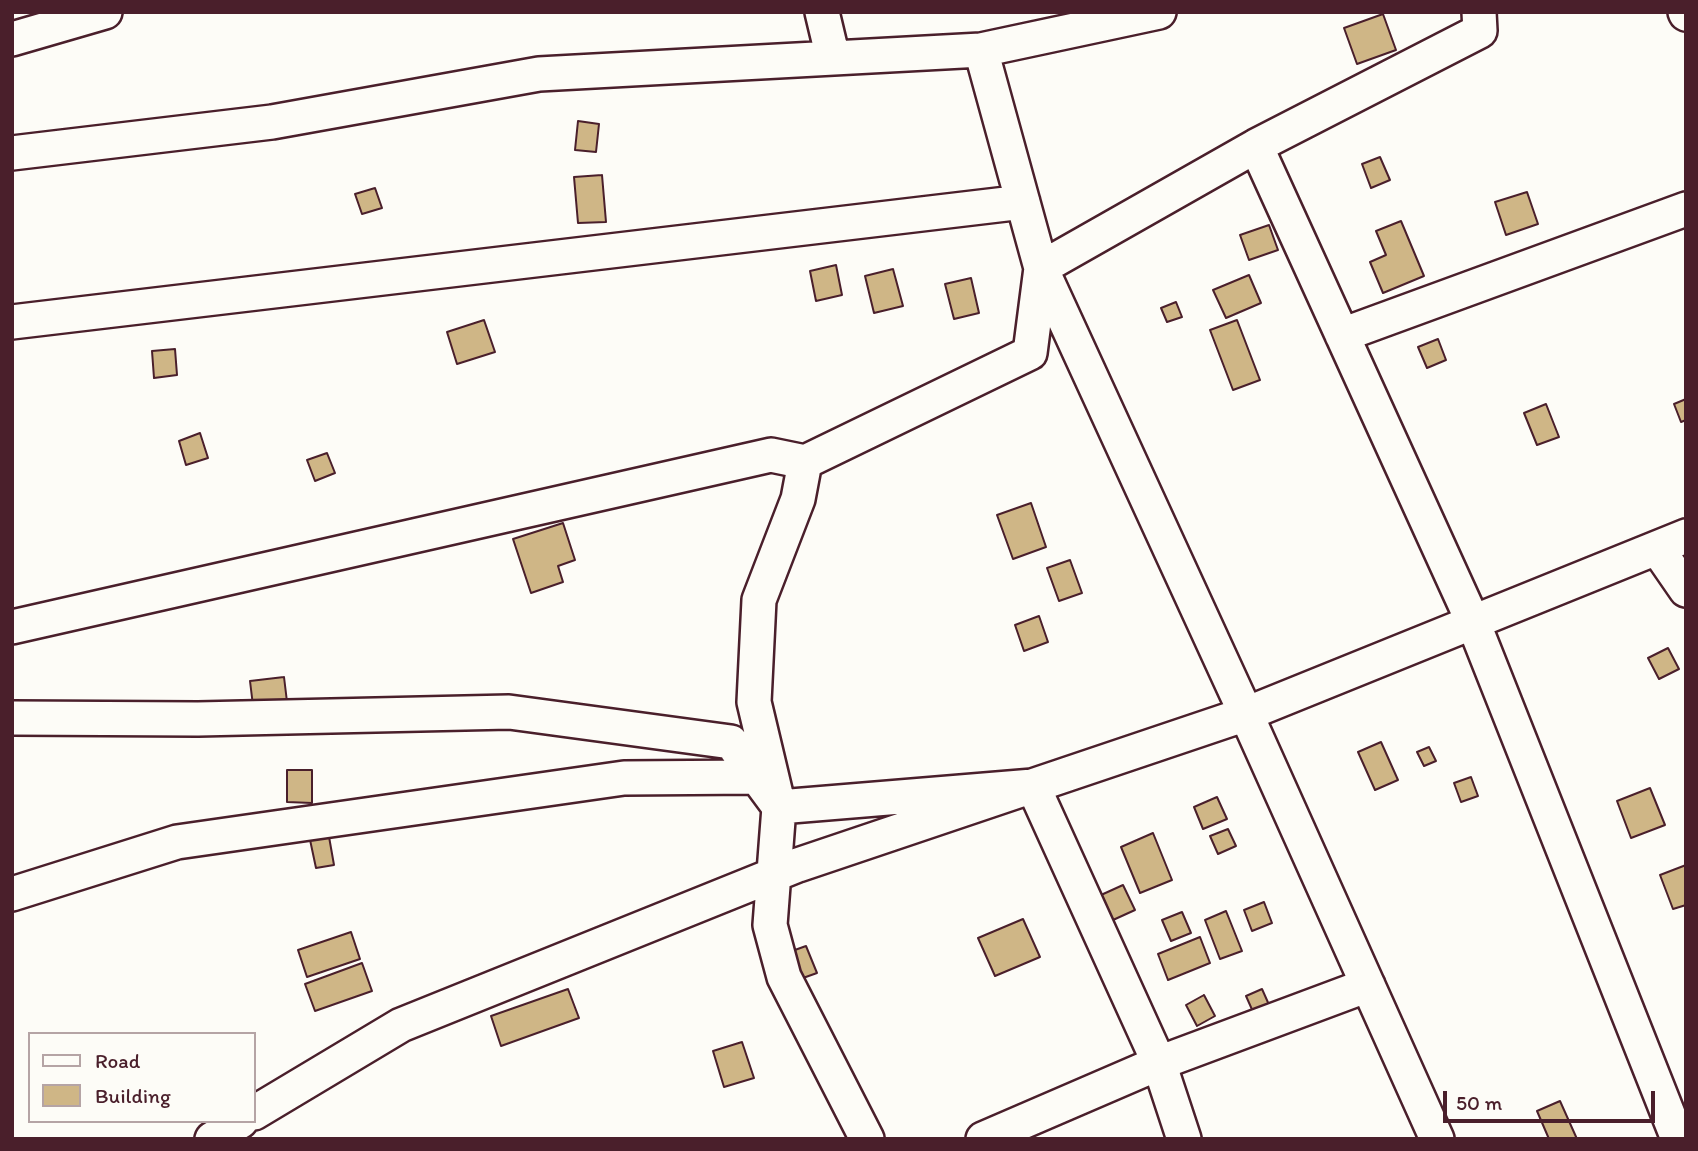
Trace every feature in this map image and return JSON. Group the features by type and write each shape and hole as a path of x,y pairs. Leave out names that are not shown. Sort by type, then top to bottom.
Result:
{"street":[{"path":"12,39 105,12"},
{"path":"822,12 833,58"},
{"path":"12,153 272,122 539,74 981,50 1159,12"},
{"path":"1041,268 1256,146 1480,31 1479,12"},
{"path":"981,50 1041,268 1246,713 1437,1139"},
{"path":"1256,146 1473,622 1678,1139"},
{"path":"12,322 1023,202"},
{"path":"1342,335 1686,209"},
{"path":"12,627 771,455 805,463 1030,353 1041,268"},
{"path":"805,463 798,499 759,600 754,702 779,807 770,925 784,977 867,1139"},
{"path":"256,1112 401,1025 774,874 1246,713 1672,542 1686,590"},
{"path":"12,718 198,719 509,712 731,742 779,807"},
{"path":"12,894 177,842 624,778 757,777"},
{"path":"779,807 1032,786"},
{"path":"1032,786 1159,1063 1184,1139"},
{"path":"983,1139 1159,1063 1368,985"},
{"path":"212,1139 238,1123"}],"building":[{"path":"1383,14 1396,50 1357,64 1344,28"},
{"path":"578,121 599,124 596,152 575,150"},
{"path":"1380,157 1390,180 1371,188 1362,164"},
{"path":"602,175 606,222 578,223 574,177"},
{"path":"375,188 382,208 362,214 355,194"},
{"path":"1527,192 1538,224 1506,235 1495,202"},
{"path":"1401,221 1424,276 1383,293 1370,262 1386,255 1376,231"},
{"path":"1269,225 1278,250 1249,260 1240,235"},
{"path":"836,265 842,295 816,301 810,271"},
{"path":"893,269 903,306 874,313 865,276"},
{"path":"1249,275 1261,303 1226,318 1213,290"},
{"path":"971,278 979,313 954,319 945,284"},
{"path":"1176,302 1182,317 1167,322 1161,308"},
{"path":"484,320 495,352 457,364 447,332"},
{"path":"1237,320 1260,380 1233,390 1210,330"},
{"path":"1438,339 1446,360 1427,368 1418,347"},
{"path":"175,349 177,375 154,378 152,351"},
{"path":"1686,399 1686,420 1681,422 1674,404"},
{"path":"1546,404 1559,437 1537,445 1524,413"},
{"path":"200,433 208,458 186,465 179,441"},
{"path":"327,453 335,473 315,481 307,460"},
{"path":"1031,503 1046,547 1013,559 997,515"},
{"path":"563,523 575,560 558,566 563,582 531,593 513,539"},
{"path":"1070,560 1082,593 1059,601 1047,568"},
{"path":"1039,616 1048,642 1024,651 1015,625"},
{"path":"1668,648 1679,669 1659,679 1648,658"},
{"path":"284,677 288,710 254,714 250,681"},
{"path":"1381,742 1398,780 1375,790 1358,752"},
{"path":"1429,747 1436,761 1424,766 1417,752"},
{"path":"287,770 312,770 312,803 287,802"},
{"path":"1471,777 1478,796 1461,802 1454,783"},
{"path":"1650,788 1665,825 1631,838 1617,801"},
{"path":"1217,797 1227,819 1203,829 1194,807"},
{"path":"1228,829 1236,846 1218,854 1210,836"},
{"path":"328,831 334,865 316,868 309,835"},
{"path":"1153,833 1172,880 1140,893 1121,847"},
{"path":"1686,865 1686,905 1673,909 1660,875"},
{"path":"1123,885 1135,910 1113,920 1101,895"},
{"path":"1264,902 1272,923 1252,931 1244,910"},
{"path":"1226,911 1242,951 1220,959 1205,920"},
{"path":"1182,912 1191,933 1171,941 1162,920"},
{"path":"1023,919 1040,957 995,976 978,938"},
{"path":"351,932 360,959 307,977 298,950"},
{"path":"1200,937 1210,963 1168,980 1158,954"},
{"path":"806,946 817,973 803,978 792,951"},
{"path":"362,963 372,991 315,1011 305,984"},
{"path":"568,989 579,1018 501,1046 491,1016"},
{"path":"1262,989 1270,1007 1254,1014 1246,996"},
{"path":"1204,995 1215,1016 1197,1026 1186,1005"},
{"path":"742,1042 754,1078 724,1087 713,1051"},
{"path":"1560,1101 1577,1139 1549,1139 1537,1111"}]}
